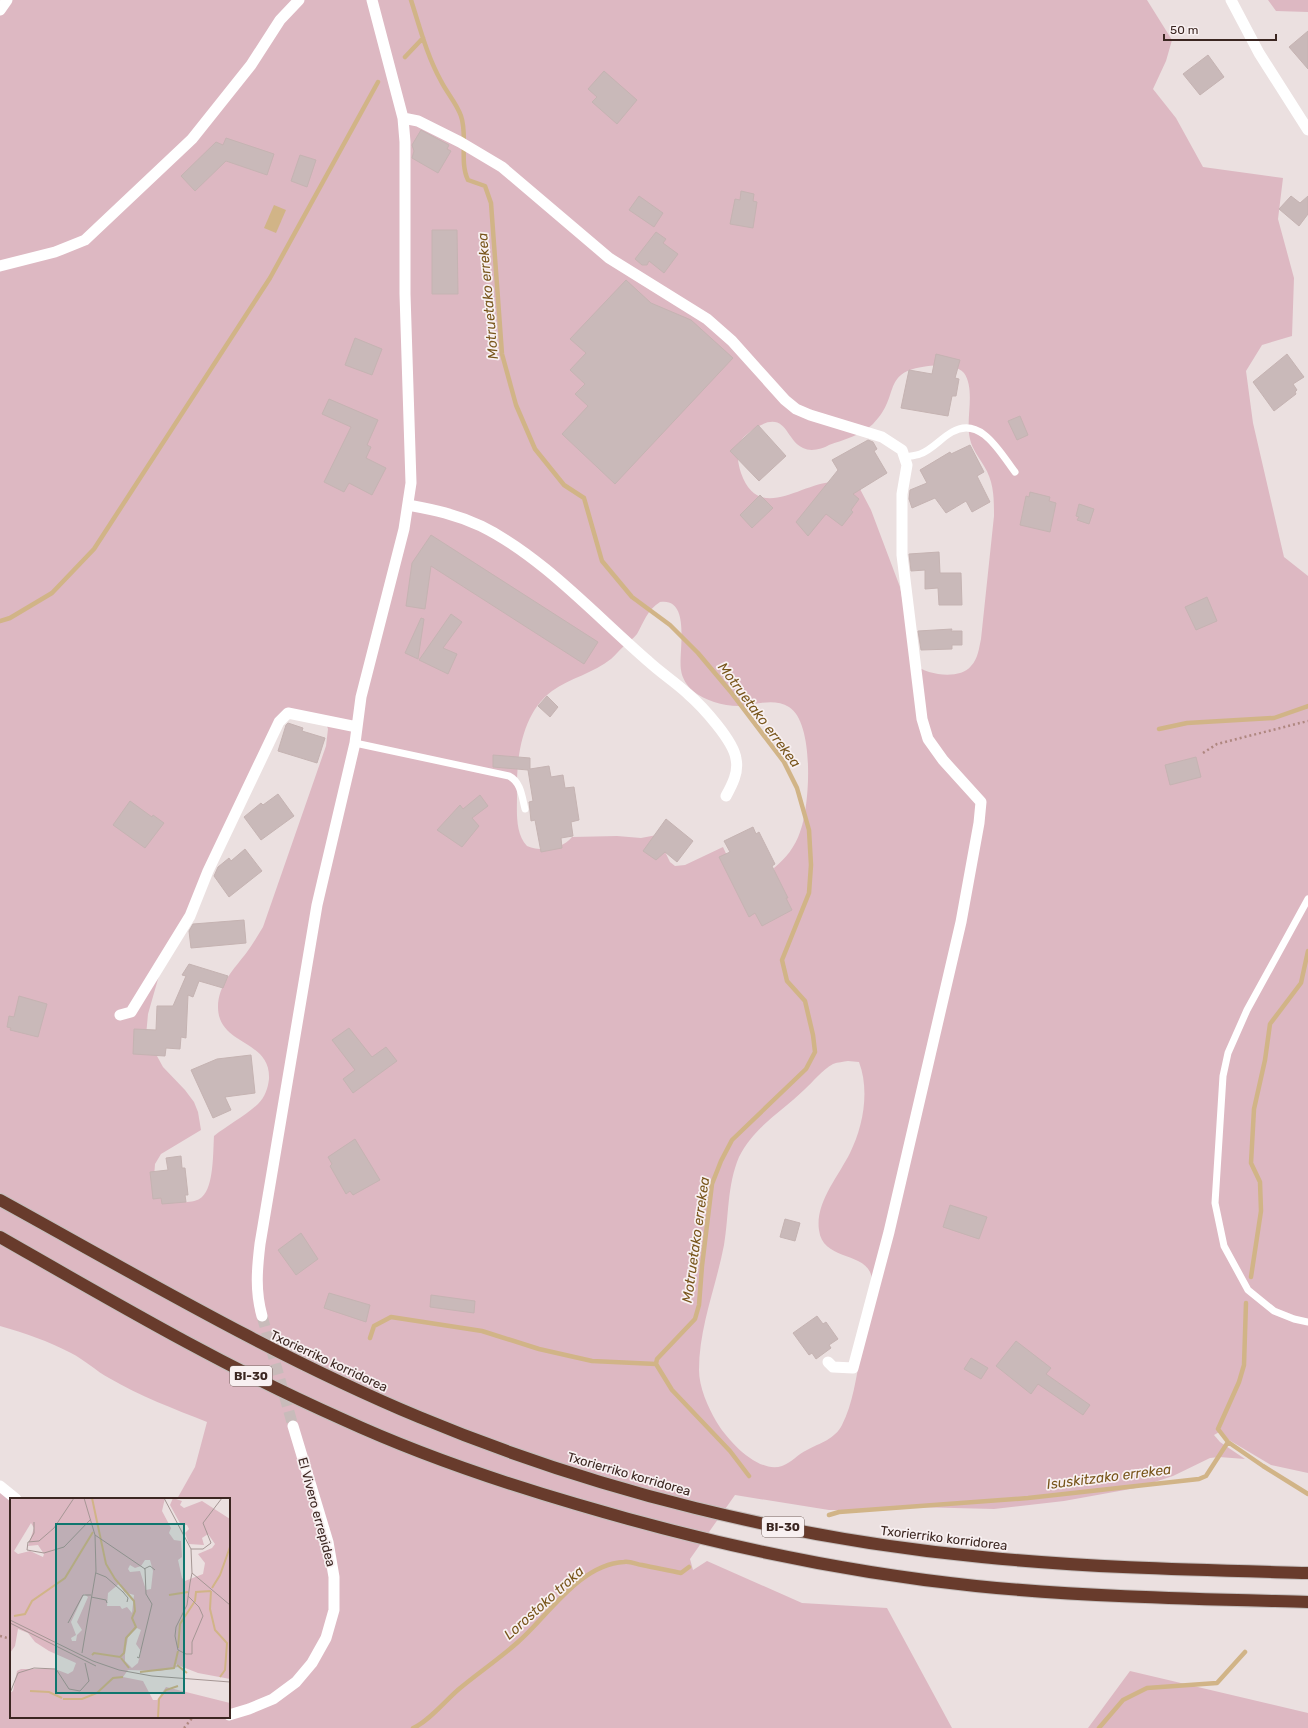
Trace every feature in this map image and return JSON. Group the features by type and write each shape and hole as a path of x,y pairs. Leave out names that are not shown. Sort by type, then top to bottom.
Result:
{"highway":[{"name":"Txorierriko korridorea","path":"0,1200 188,1306 375,1399 422,1419 514,1453 642,1493 768,1524 834,1537 913,1549 993,1558 1078,1565 1308,1573"},
{"name":"BI-30","path":"0,1238 173,1335 344,1420 444,1461 501,1481 635,1522 813,1563 909,1578 983,1587 1076,1594 1308,1602"}],"street":[{"path":"0,10 7,0"},
{"path":"0,266 55,252 85,240 192,139 251,65 280,20 299,0"},
{"path":"262,1316 257,1299 257,1274 260,1244 317,904 355,743 361,697 404,528 411,483 405,294 406,142 403,118 372,0"},
{"path":"1232,0 1259,53 1308,130"},
{"path":"403,118 418,121 460,142 502,167 608,258 707,319 732,341 785,400 796,409 810,415 882,437 902,450 907,465 902,494 902,555 922,719 928,739 943,760 981,802 979,823 961,922 889,1232 853,1368 833,1367 828,1362"},
{"path":"408,505 452,514 481,526 508,541 537,563 598,615 648,661 689,694 727,737 736,759 735,780 726,796"},
{"path":"120,1015 131,1012 190,916 208,871 279,722 288,713 357,727"},
{"name":"El Vivero errepidea","path":"230,1715 273,1699 296,1682 312,1663 326,1638 334,1610 334,1577 328,1542 293,1426"},
{"path":"0,1486 15,1498"}],"lane":[{"path":"904,457 920,454 953,431 966,428 982,431 993,441 1015,472"},
{"path":"355,743 509,776 518,783 524,809"},
{"path":"1308,899 1247,1010 1228,1053 1223,1076 1217,1150 1215,1203 1224,1246 1248,1290 1274,1311 1294,1319 1308,1322"}],"path":[{"path":"1203,753 1217,744 1308,721"},
{"path":"0,1636 10,1639"},
{"path":"184,1728 192,1718"}],"shaded area":[{"path":"0,0 1147,0 1172,40 1166,61 1153,89 1176,118 1203,167 1283,178 1278,219 1294,278 1292,336 1262,345 1246,371 1253,423 1284,557 1308,576 1308,1473 1271,1465 1229,1440 1221,1431 1214,1435 1220,1442 1245,1459 1219,1457 1210,1458 1173,1476 1136,1488 1064,1501 994,1509 914,1507 867,1510 829,1510 735,1495 690,1559 693,1570 707,1561 802,1603 887,1608 952,1728 0,1728 0,1490 10,1498 10,1718 230,1718 230,1498 178,1498 195,1467 207,1422 133,1391 104,1375 76,1356 18,1331 0,1326","holes":["939,365 956,368 962,371 967,380 970,396 970,439 974,450 984,466 992,484 994,516 979,650 977,657 971,666 959,673 952,674 935,673 915,665 900,587 871,510 860,489 836,482 823,483 783,496 771,498 759,496 749,488 741,473 738,458 738,451 743,438 757,427 767,423 774,422 780,424 797,444 809,450 823,448 858,434 869,428 882,413 888,402 894,384 899,377 906,372 919,367","660,602 670,603 676,608 680,617 682,676 693,691 703,698 716,703 729,705 742,706 766,702 784,704 797,716 803,730 807,747 808,766 806,804 796,843 774,868 776,886 735,873 723,847 685,865 675,866 670,862 657,835 641,838 617,836 572,837 562,845 551,849 539,849 527,846 520,835 517,815 519,753 522,739 533,712 542,701 559,686 597,668 613,657 637,634 646,616","304,714 326,723 328,729 326,746 263,927 224,984 218,1007 220,1020 226,1029 262,1056 267,1066 269,1079 268,1086 258,1104 248,1113 214,1136 211,1177 206,1192 198,1199 185,1202 154,1178 155,1164 161,1154 201,1130 198,1112 194,1102 185,1090 163,1067 146,1036 148,1014 158,979 168,952 285,720","848,1061 859,1062 864,1085 864,1109 855,1143 828,1190 820,1210 819,1230 822,1240 829,1248 863,1264 869,1271 872,1280 872,1298 852,1399 842,1425 839,1430 827,1440 804,1452 785,1465 773,1467 763,1465 744,1454 735,1446 716,1421 702,1390 699,1376 702,1338 721,1261 726,1234 732,1178 739,1157 752,1137 821,1073 833,1064"]},
{"path":"1268,0 1308,0 1308,12 1276,11"},
{"path":"274,205 286,210 276,233 264,228"},
{"path":"1130,1671 1308,1713 1308,1728 1088,1728"}],"building":[{"path":"1308,31 1308,69 1289,47"},
{"path":"1208,55 1224,77 1200,95 1183,74"},
{"path":"604,71 637,100 617,124 592,102 597,97 588,89"},
{"path":"421,130 449,145 447,149 451,151 438,173 412,158 414,151 412,145"},
{"path":"226,138 274,154 267,175 226,161 195,191 181,176 216,142 223,145"},
{"path":"300,155 316,160 307,187 291,181"},
{"path":"741,191 754,194 753,201 757,202 753,228 730,224 735,199 740,200"},
{"path":"639,196 663,213 654,227 629,210"},
{"path":"1291,196 1300,203 1308,196 1308,214 1299,226 1279,209"},
{"path":"432,230 457,230 458,294 432,294"},
{"path":"656,232 666,239 663,243 678,254 664,273 649,261 647,265 642,265 635,259"},
{"path":"626,280 651,303 691,320 733,358 615,484 562,434 588,406 575,394 585,384 570,370 586,353 570,339"},
{"path":"355,338 382,349 372,375 345,365"},
{"path":"936,354 960,360 955,378 959,379 956,396 952,396 948,416 901,408 909,370 932,374"},
{"path":"1287,354 1304,377 1293,384 1297,390 1295,392 1296,394 1274,411 1253,382"},
{"path":"329,399 378,420 367,445 371,447 366,458 386,468 372,495 349,483 344,492 324,482 351,427 322,414"},
{"path":"1020,416 1028,435 1017,440 1008,421"},
{"path":"758,425 786,456 759,481 730,451"},
{"path":"868,440 873,442 877,449 874,451 887,473 853,494 859,499 851,510 853,512 842,526 826,514 808,536 796,522 838,470 832,460"},
{"path":"970,445 984,472 977,476 990,502 972,512 966,501 946,513 935,498 912,508 909,499 910,490 927,483 920,470 950,452 951,454"},
{"path":"1030,492 1050,497 1049,501 1056,503 1050,532 1020,525 1026,496 1029,497"},
{"path":"760,495 773,508 752,528 740,515"},
{"path":"1079,504 1094,509 1089,524 1077,520 1079,517 1076,516"},
{"path":"431,535 598,642 584,664 431,566 425,609 406,606 412,563"},
{"path":"939,552 940,573 961,573 962,605 939,605 938,588 925,589 925,570 911,571 909,554"},
{"path":"1207,597 1217,621 1196,630 1185,607"},
{"path":"451,614 462,622 443,648 457,654 448,674 419,660"},
{"path":"421,618 424,619 418,659 405,653"},
{"path":"952,629 951,631 962,631 962,645 952,645 952,649 921,650 918,631"},
{"path":"547,696 558,707 550,717 538,706"},
{"path":"288,723 303,728 302,731 325,738 317,763 278,751 286,725"},
{"path":"493,755 530,758 530,769 549,766 551,777 563,775 565,788 574,787 579,820 571,822 573,836 561,838 562,848 541,852 535,820 531,821 529,802 533,801 528,770 493,767"},
{"path":"1196,757 1201,777 1170,785 1165,765"},
{"path":"278,794 294,816 261,840 244,817 261,803 263,805"},
{"path":"480,795 488,806 472,818 479,826 462,847 437,830 460,805 463,809"},
{"path":"130,801 152,817 153,815 164,823 145,848 113,825"},
{"path":"666,819 693,841 677,862 665,852 656,860 643,851"},
{"path":"753,827 756,834 759,832 775,864 772,866 788,898 786,898 792,910 762,926 755,913 749,917 719,857 730,852 724,841"},
{"path":"245,849 262,871 229,897 214,876 218,867 229,858 231,861"},
{"path":"244,920 246,943 191,948 189,931 193,924"},
{"path":"189,964 228,976 223,988 199,981 193,997 188,995 186,1038 181,1037 180,1049 166,1048 165,1056 133,1054 134,1029 156,1030 157,1006 173,1006 186,976 182,975"},
{"path":"19,996 47,1004 38,1037 10,1030 11,1028 7,1027 9,1016 14,1017"},
{"path":"349,1028 372,1057 386,1047 397,1061 353,1093 343,1079 355,1070 332,1040"},
{"path":"251,1055 255,1093 225,1097 231,1110 213,1118 191,1070 217,1059"},
{"path":"355,1139 380,1180 353,1195 350,1191 346,1194 330,1166 332,1164 328,1157"},
{"path":"181,1156 182,1168 185,1168 188,1195 185,1195 186,1202 162,1204 161,1198 153,1199 150,1172 168,1170 166,1158"},
{"path":"950,1205 987,1217 979,1239 943,1227"},
{"path":"785,1219 800,1223 795,1241 780,1237"},
{"path":"301,1233 318,1259 296,1275 278,1250"},
{"path":"329,1293 370,1305 366,1322 324,1308"},
{"path":"431,1295 475,1301 474,1313 430,1307"},
{"path":"817,1316 823,1324 826,1322 838,1339 829,1345 831,1348 816,1359 812,1353 809,1355 793,1333"},
{"path":"1016,1341 1051,1368 1046,1374 1090,1405 1083,1415 1038,1384 1031,1394 996,1366"},
{"path":"971,1358 988,1368 981,1379 964,1369"}],"waterway":[{"name":"Motruetako errekea","path":"370,1338 374,1326 391,1317 482,1331 539,1349 592,1361 656,1364 657,1359 695,1319 699,1305 712,1184 721,1161 732,1140 806,1069 815,1052 813,1035 805,1001 787,981 782,960 809,893 811,865 809,830 797,788 784,762 730,691 698,653 670,625 632,597 602,561 584,498 564,485 535,449 516,405 502,354 491,203 485,186 468,180 465,173 464,132 461,116 432,62 411,0"},
{"path":"405,57 423,38"},
{"path":"0,621 10,618 52,593 94,549 270,278 378,82"},
{"path":"1159,729 1187,723 1274,718 1308,706"},
{"name":"Isuskitzako errekea","path":"1251,1277 1261,1211 1260,1182 1251,1163 1254,1109 1265,1060 1270,1024 1301,983 1308,951"},
{"name":"Isuskitzako errekea","path":"829,1515 839,1512 1028,1498 1199,1479 1206,1476 1228,1442 1218,1429 1239,1382 1244,1365 1246,1303"},
{"name":"Lorostoko troka","path":"656,1364 672,1390 730,1451 749,1476"},
{"path":"1228,1442 1308,1494"},
{"name":"Lorostoko troka","path":"413,1728 424,1721 459,1689 518,1642 566,1593 579,1581 593,1572 608,1565 626,1562 681,1573 689,1567"},
{"path":"1099,1728 1123,1700 1147,1688 1217,1683 1245,1652"}],"tunnel":[{"path":"262,1316 293,1426"}]}
